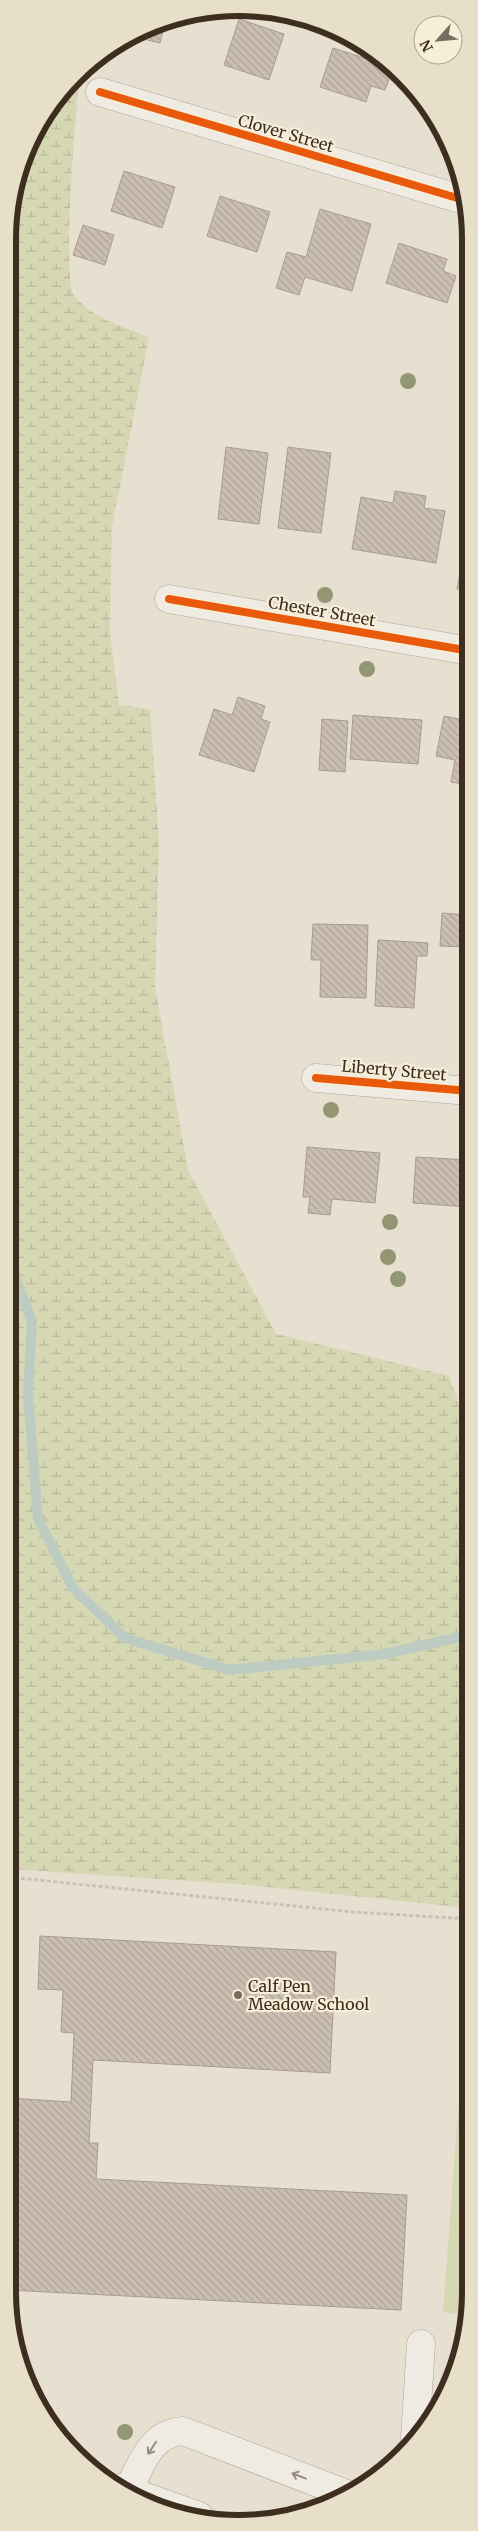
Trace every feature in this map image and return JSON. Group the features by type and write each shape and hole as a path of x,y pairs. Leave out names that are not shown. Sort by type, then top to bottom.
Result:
{"street":[{"name":"Clover Street","path":"100,92 457,198"},
{"name":"Chester Street","path":"169,599 462,650"},
{"name":"Liberty Street","path":"316,1078 462,1089"},
{"path":"416,2428 422,2344"},
{"path":"127,2484 154,2443 162,2436 184,2431 339,2491"}],"path":[{"path":"16,1878 353,1912 462,1919"}],"green space":[{"path":"79,83 71,190 69,259 74,295 81,303 99,316 149,337 112,527 110,633 119,705 150,709 159,842 155,987 188,1170 276,1334 449,1376 462,1412 462,1907 236,1884 16,1870 16,239 18,210 24,181 33,154 54,115"},
{"path":"462,2059 460,2315 443,2312"}],"building":[{"path":"239,19 284,34 269,80 224,65"},
{"path":"163,29 160,43 141,38"},
{"path":"333,48 373,61 377,63 376,66 381,68 390,76 385,90 371,86 366,102 320,87"},
{"path":"124,171 175,187 162,228 111,211"},
{"path":"220,196 270,212 257,252 207,236"},
{"path":"320,209 371,224 352,291 305,277 299,295 276,288 287,252 306,257"},
{"path":"83,225 114,235 105,265 73,255"},
{"path":"399,243 447,259 443,271 456,276 447,303 386,283"},
{"path":"226,447 268,453 259,524 218,519"},
{"path":"288,447 331,453 321,533 278,528"},
{"path":"395,491 426,496 424,508 445,511 436,563 352,549 361,497 393,503"},
{"path":"462,562 462,590 457,589"},
{"path":"238,697 265,706 261,719 270,722 254,772 199,755 214,709 232,715"},
{"path":"353,715 422,720 418,764 350,759"},
{"path":"444,716 462,719 462,784 451,782 455,760 436,756"},
{"path":"322,719 348,721 345,772 319,770"},
{"path":"442,913 462,915 462,947 440,946"},
{"path":"313,924 368,925 366,998 320,997 321,960 311,960"},
{"path":"378,940 428,943 427,956 417,956 414,1008 375,1006"},
{"path":"307,1147 380,1153 375,1203 332,1199 330,1215 308,1213 310,1197 303,1197"},
{"path":"416,1157 462,1160 462,1206 413,1203"},
{"path":"40,1936 336,1952 330,2073 93,2060 89,2143 98,2143 96,2179 407,2195 401,2310 16,2290 16,2099 71,2102 74,2033 61,2032 63,1990 38,1989"}],"waterway":[{"path":"16,1280 32,1322 28,1395 38,1519 73,1588 125,1638 229,1670 385,1654 462,1637"}],"cycle path":[{"path":"100,92 457,198"},
{"path":"169,599 462,650"},
{"path":"316,1078 462,1090"}],"place":[{"name":"Calf Pen Meadow School","path":"238,1995"}]}
